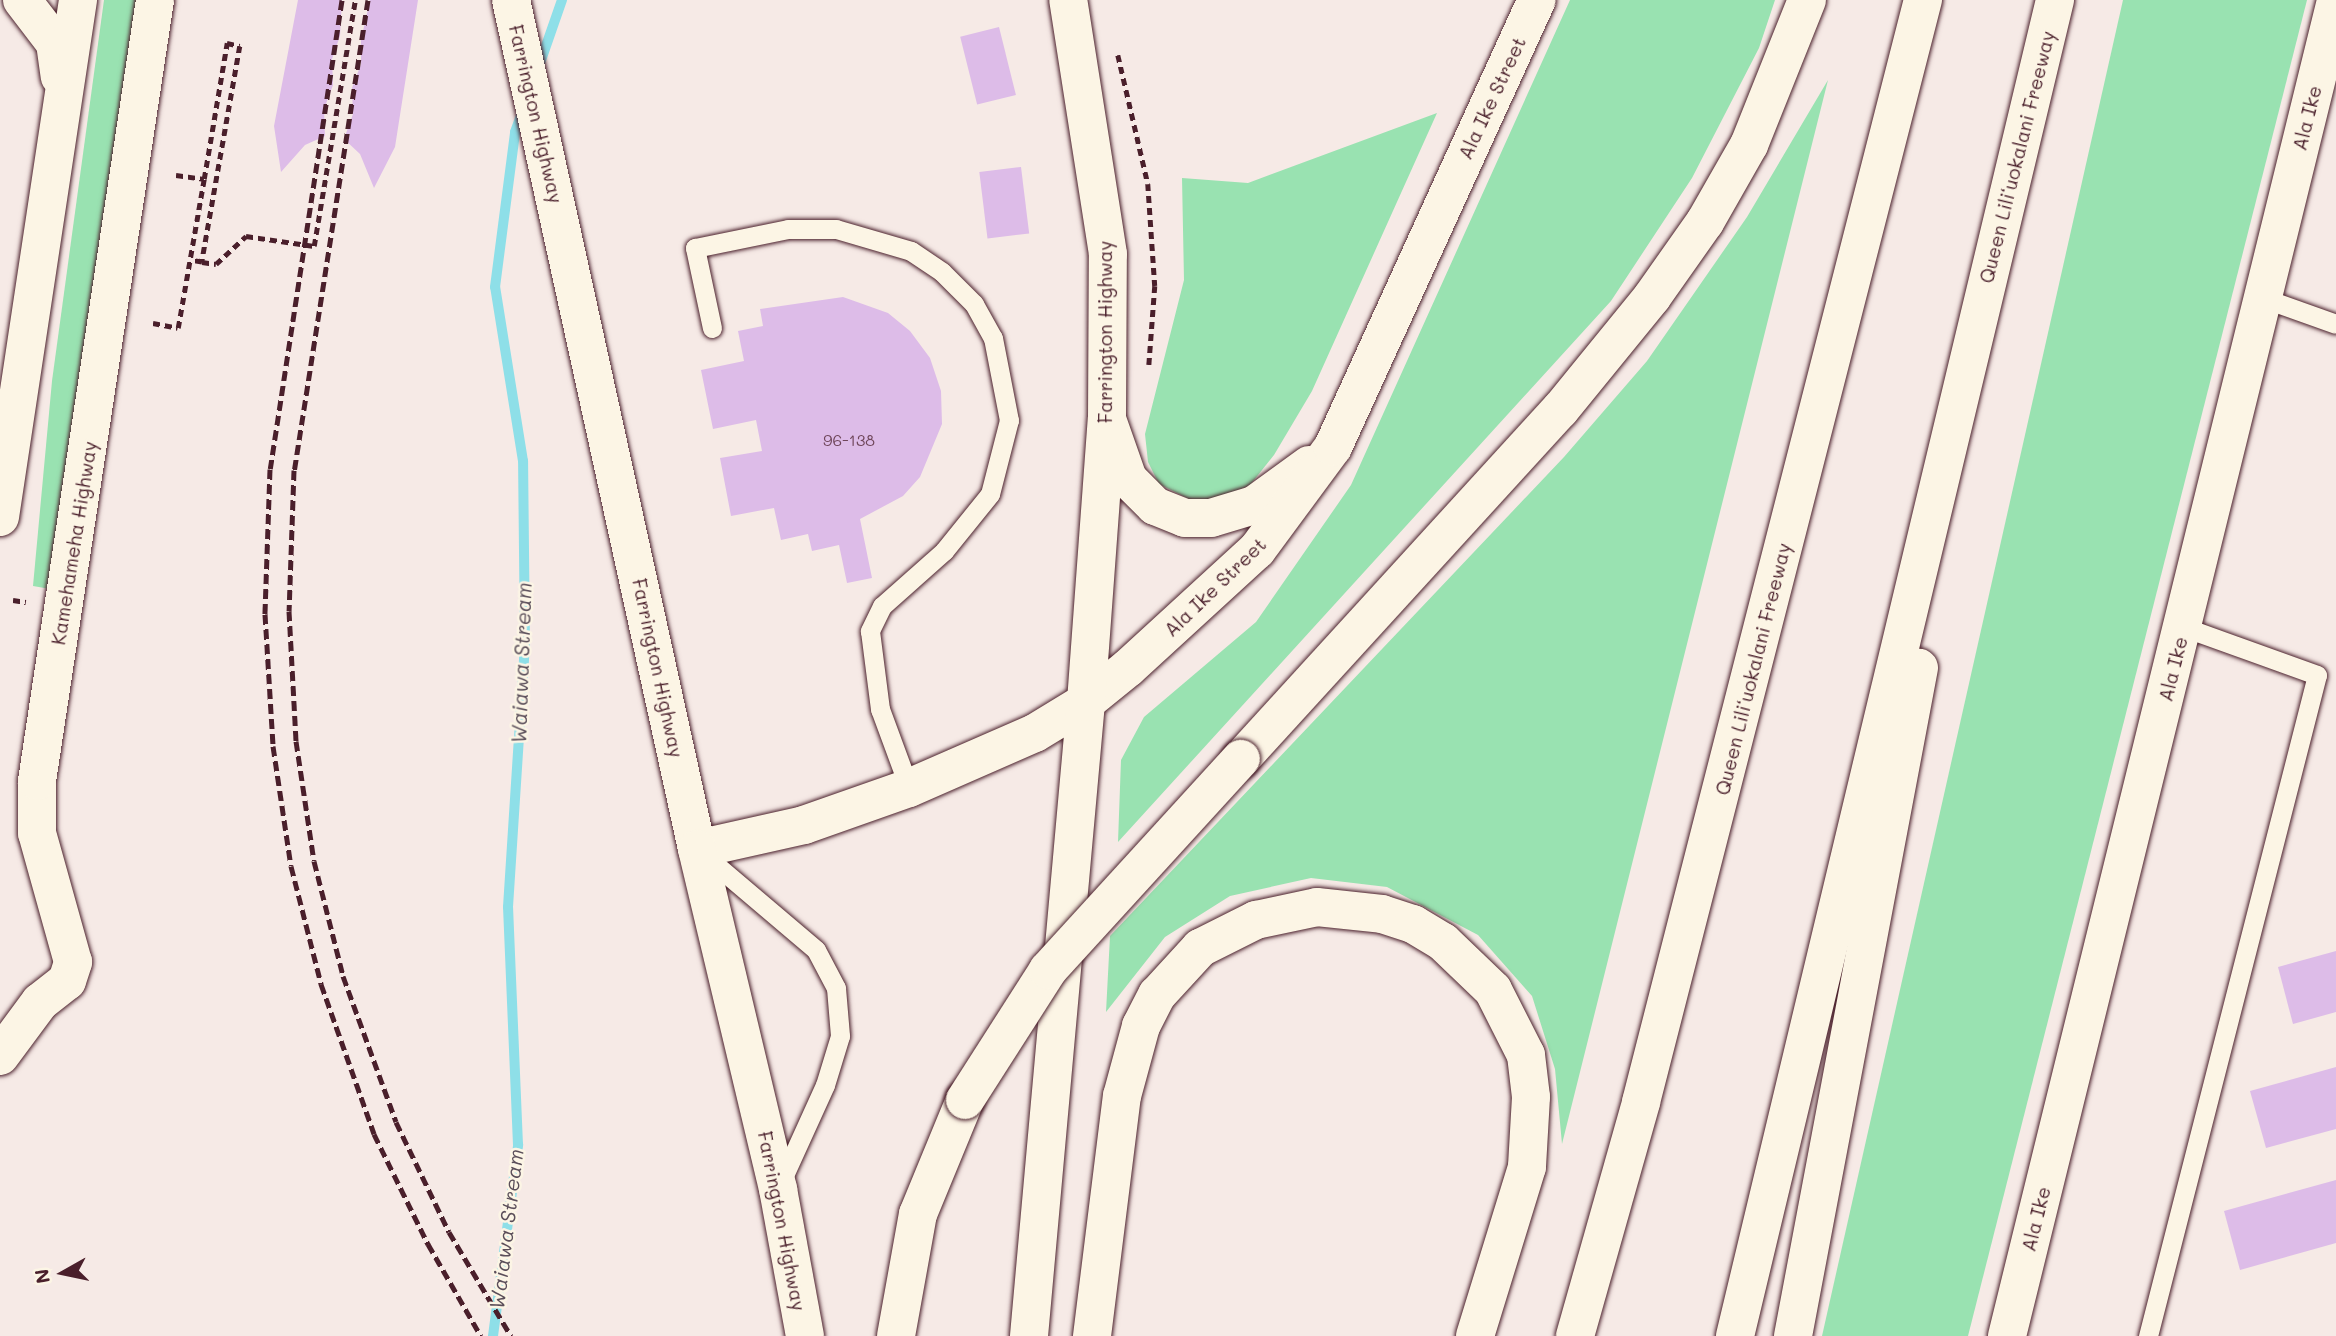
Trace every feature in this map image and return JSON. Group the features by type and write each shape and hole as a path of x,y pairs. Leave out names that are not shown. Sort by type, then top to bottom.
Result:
{"main road":[{"path":"22,0 55,43 62,112"},
{"path":"0,517 78,0"},
{"name":"Kamehameha Highway","path":"0,1056 40,1002 66,981 74,962 37,833 37,781 155,0"},
{"name":"Farrington Highway","path":"511,0 697,849 778,1189 805,1336"},
{"name":"Farrington Highway","path":"1029,1336 1086,702 1107,419 1108,254 1068,0"},
{"name":"Ala Ike Street","path":"697,849 804,825 909,788 1035,733 1086,702 1257,550 1333,447 1537,0"},
{"path":"896,1336 918,1214 965,1100 1048,970 1560,410 1652,297 1705,222 1749,145 1807,0"},
{"name":"Queen Liliʻuokalani Freeway","path":"1576,1336 1641,1102 1923,0"},
{"name":"Queen Liliʻuokalani Freeway","path":"1735,1336 2055,0"},
{"name":"Ala Ike","path":"2007,1336 2184,627 2336,1"},
{"path":"1793,1336 2015,160"},
{"path":"1107,419 1128,479 1155,506 1185,519 1211,518 1254,505 1333,447"},
{"path":"1092,1336 1122,1096 1141,1026 1157,995 1200,948 1256,920 1317,907 1382,914 1413,924 1443,942 1493,990 1526,1055 1531,1097 1527,1167 1475,1336"},
{"path":"0,1005 40,1002"},
{"path":"1558,1336 1641,1102"}],"lane":[{"path":"712,328 695,248 788,229 836,229 911,251 942,272 974,304 993,338 1009,420 1003,456 990,494 944,551 882,606 870,631 871,667 880,709 909,788"},
{"path":"2263,298 2336,324"},
{"path":"2148,1336 2317,674 2184,627"},
{"path":"697,849 816,950 836,988 840,1036 825,1085 778,1189"}],"path":[{"path":"190,260 216,264 246,236 314,246 355,0"},
{"path":"153,323 178,328 227,43 240,46 202,262"},
{"path":"176,175 204,179"}],"green space":[{"path":"104,0 146,0 56,590 33,586 52,381"},
{"path":"1570,0 1775,0 1759,48 1692,178 1611,301 1118,842 1121,760 1144,717 1256,622 1351,485"},
{"path":"2123,0 2307,0 1968,1336 1822,1336"},
{"path":"1828,80 1562,1144 1555,1069 1532,996 1478,935 1387,887 1311,878 1230,896 1165,937 1106,1012 1110,936 1564,457 1647,361 1747,217"},
{"path":"1437,113 1312,391 1274,455 1250,485 1223,497 1195,502 1159,484 1148,462 1145,434 1184,280 1182,178 1248,183"}],"building":[{"path":"298,0 342,0 340,36 332,59 333,85 324,109 325,136 305,145 281,172 274,126"},
{"path":"370,0 418,0 395,147 374,188 360,154 344,139 353,114 352,88 361,64 361,40"},
{"path":"999,27 1016,95 977,105 960,37"},
{"path":"1021,167 1029,234 987,239 979,172"},
{"path":"843,297 888,313 910,331 930,358 941,391 942,424 920,477 903,496 860,519 872,578 847,583 839,545 812,551 808,534 781,540 774,508 731,516 720,458 762,451 756,420 713,429 701,370 744,361 738,331 763,326 760,309"},
{"path":"2336,951 2336,1012 2293,1024 2278,967"},
{"path":"2336,1067 2336,1129 2266,1148 2250,1091"},
{"path":"2336,1180 2336,1243 2240,1270 2224,1211"}],"waterway":[{"name":"Waiawa Stream","path":"539,66 562,0"},
{"name":"Waiawa Stream","path":"493,1336 518,1145 508,907 525,646 523,461 495,287 515,132 523,110"}],"railway":[{"path":"342,0 270,469 265,614 273,746 291,866 321,984 374,1134 428,1244 481,1336"},
{"path":"368,0 294,470 289,611 296,741 314,861 343,976 396,1122 449,1232 511,1336"}]}
